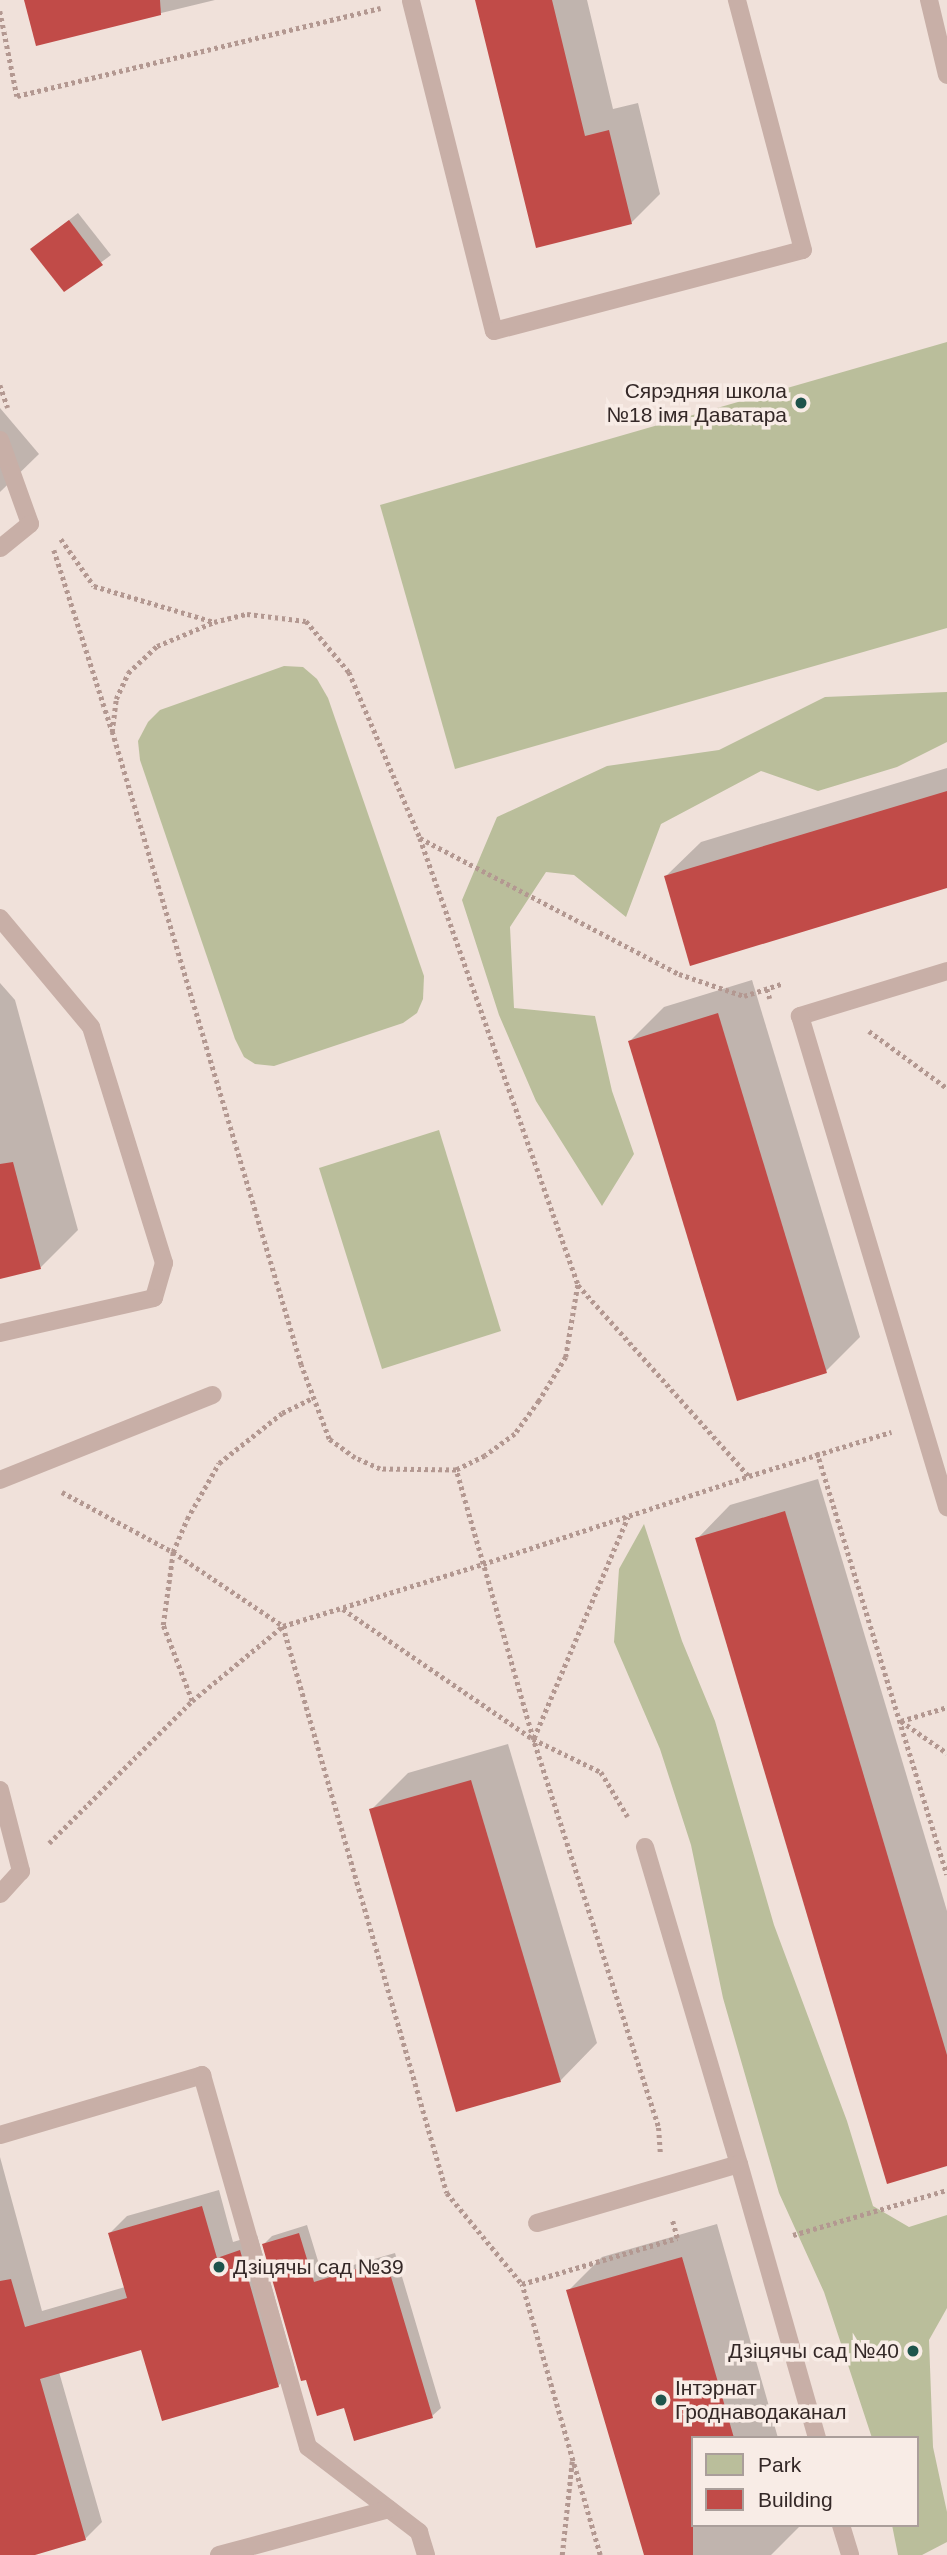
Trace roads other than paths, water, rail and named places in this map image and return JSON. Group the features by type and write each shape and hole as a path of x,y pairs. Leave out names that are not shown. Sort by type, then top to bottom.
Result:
{"lane":[{"path":"411,1 494,331 803,250 737,0"},
{"path":"929,0 947,75"},
{"path":"0,440 30,524 0,548"},
{"path":"0,918 91,1027 164,1263 154,1298 0,1333"},
{"path":"947,971 800,1016 939,1450 947,1507"},
{"path":"0,1480 213,1395"},
{"path":"0,1790 21,1871 0,1894"},
{"path":"645,1847 816,2436"},
{"path":"0,2135 202,2075 308,2447 419,2532 426,2555"},
{"path":"537,2223 739,2164"},
{"path":"219,2555 389,2509"},
{"path":"842,2527 850,2555"}],"place":[{"name":"Сярэдняя школа №18 імя Даватара","path":"801,403"},
{"name":"Дзіцячы сад №39","path":"219,2267"},
{"name":"Дзіцячы сад №40","path":"913,2351"},
{"name":"Інтэрнат Гроднаводаканал","path":"661,2400"}]}
